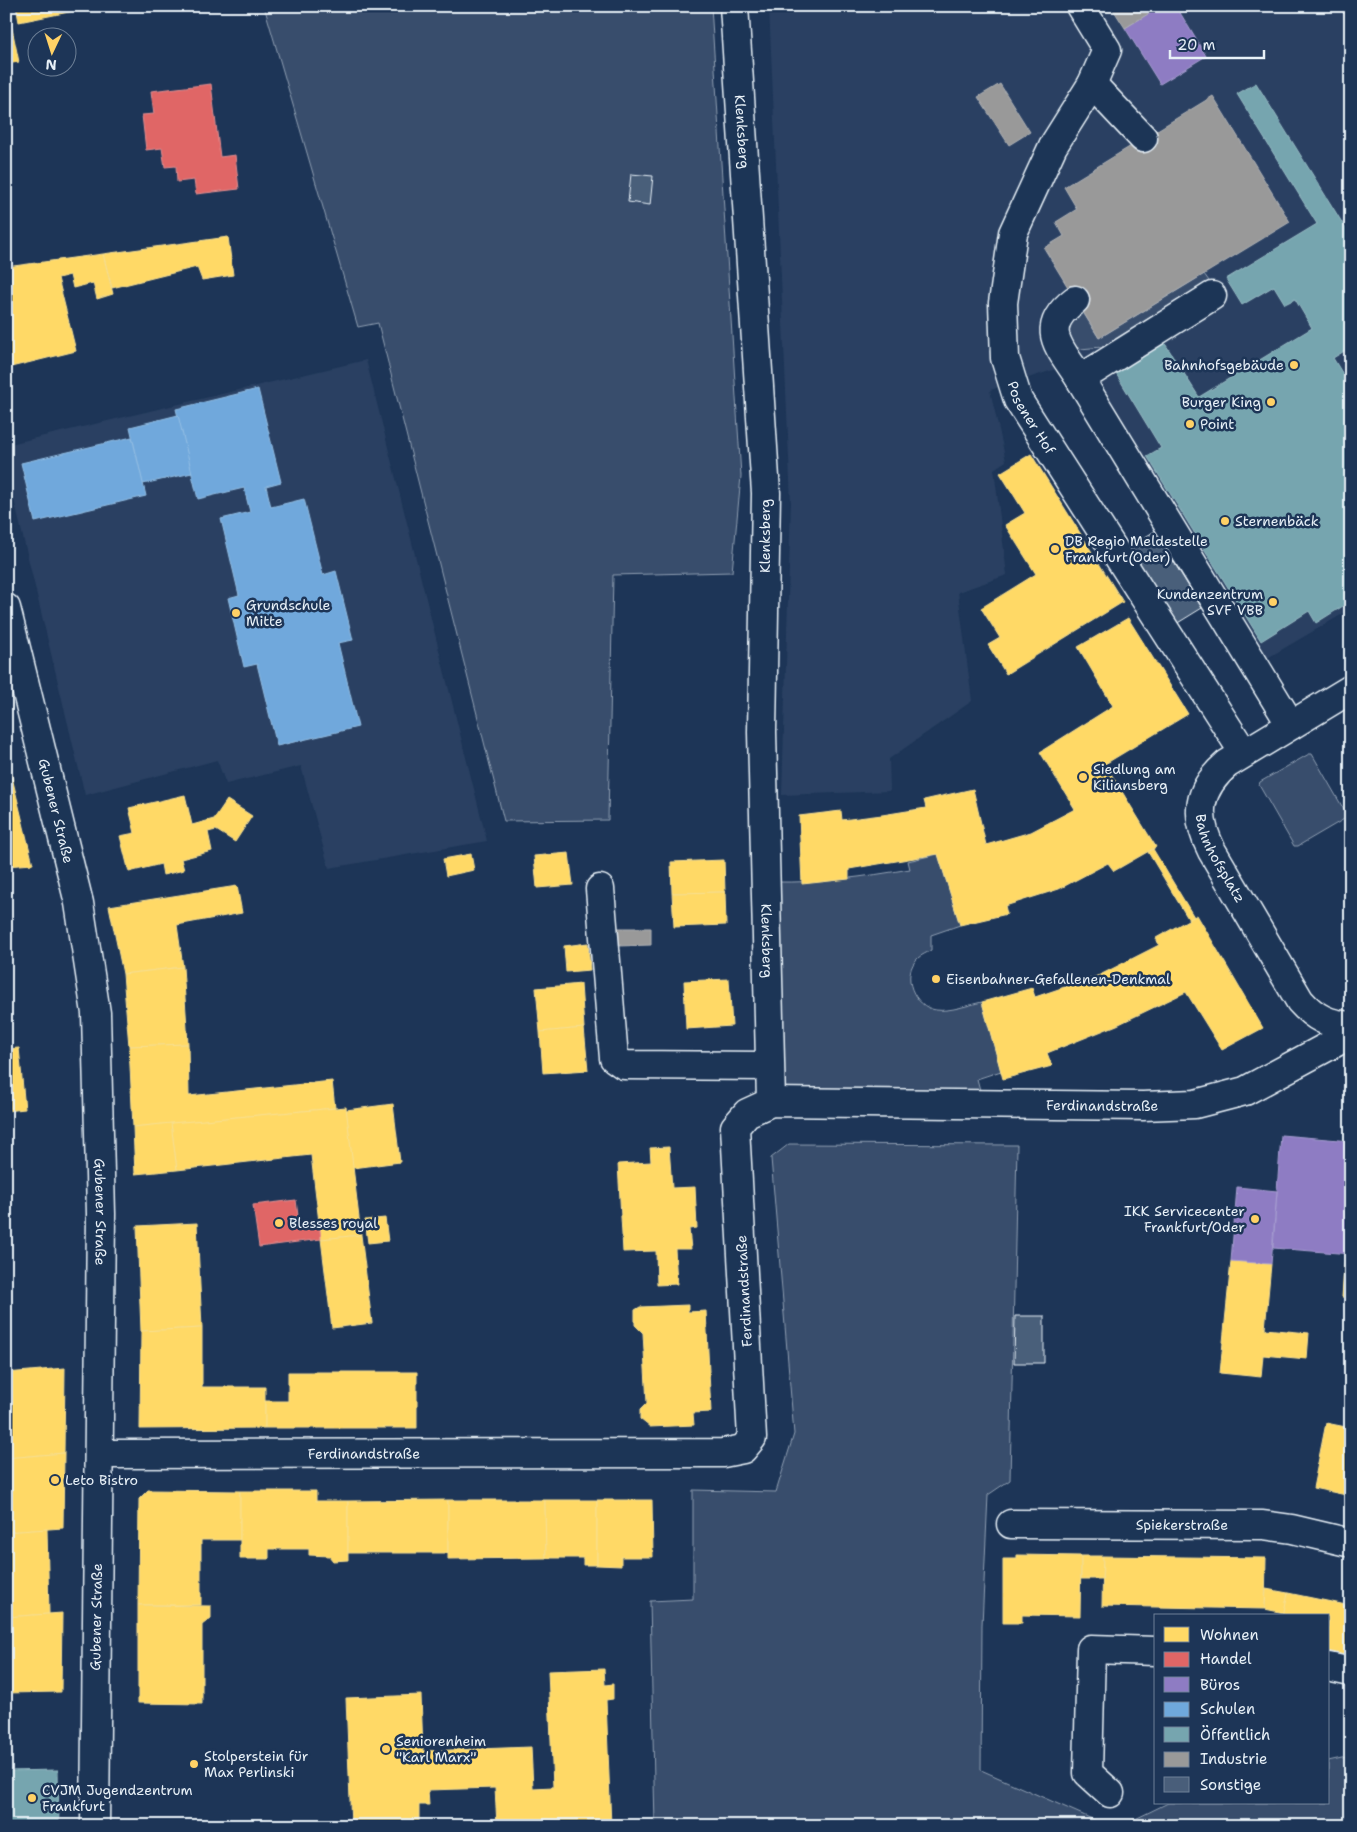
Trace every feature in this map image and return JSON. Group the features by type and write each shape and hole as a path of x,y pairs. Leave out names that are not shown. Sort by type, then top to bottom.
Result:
{"street":[{"name":"Klenksberg","path":"734,6 766,493 762,732 771,1102"},
{"name":"Posener Hof","path":"1080,6 1107,50 1092,84 1053,146 1013,232 1003,303 1004,358 1018,400 1244,753"},
{"path":"1092,84 1143,138"},
{"path":"1080,379 1212,296"},
{"path":"1075,300 1061,311 1054,324 1056,341 1291,725"},
{"name":"Gubener Straße","path":"6,608 79,903 96,1013 101,1214 95,1826"},
{"name":"Bahnhofsplatz","path":"1351,689 1244,753 1215,774 1204,794 1200,815 1203,834 1300,1001 1312,1015 1330,1023 1351,1026"},
{"path":"600,889 614,1058 624,1065 769,1066"},
{"name":"Ferdinandstraße","path":"99,1454 723,1453 743,1449 752,1438 735,1127 747,1113 771,1102 1143,1106 1195,1104 1245,1091 1351,1034"},
{"name":"Spiekerstraße","path":"1011,1524 1263,1526 1292,1528 1351,1543"},
{"path":"1110,1793 1088,1773 1091,1649 1154,1651"},
{"path":"1330,1667 1351,1672"}],"shaded area":[{"path":"264,6 711,6 741,476 732,572 613,575 608,820 504,821 378,323 358,327"},
{"path":"769,6 1351,6 1351,609 1259,663 1075,363 990,390 1006,461 994,469 1007,575 958,592 972,701 889,759 890,791 782,795 791,503"},
{"path":"1204,274 1209,281 1102,347 1080,349 1072,344 1067,335 1072,315 1081,309 1099,338"},
{"name":"Grundschule Mitte","path":"366,360 487,841 329,868 301,766 226,784 217,760 85,795 6,466 6,445"},
{"path":"1312,754 1347,815 1346,818 1298,846 1294,846 1259,785 1260,782"},
{"path":"938,854 960,925 931,935 931,950 919,957 910,973 912,989 921,1003 928,1008 936,1010 953,1009 982,1002 1001,1071 977,1079 980,1090 779,1093 774,882 809,882 876,875 910,869 908,861"},
{"path":"789,1144 1017,1145 1010,1480 988,1495 982,1625 981,1770 1108,1826 655,1826 650,1601 693,1599 693,1490 776,1492 794,1434 771,1158"},
{"path":"1351,1756 1351,1826 1121,1826 1166,1804 1330,1804 1330,1761"}],"building: Wohnen":[{"path":"16,6 99,6 19,22"},
{"path":"11,24 19,62 6,64 6,25"},
{"path":"228,237 233,275 202,280 197,267 112,288 103,254"},
{"path":"103,254 113,294 97,299 93,283 73,288 70,275 58,278 76,351 11,367 6,346 6,267"},
{"name":"DB Regio Meldestelle Frankfurt(Oder)","path":"1031,454 1123,602 1006,674 988,645 1000,638 981,608 1036,574 1005,525 1025,513 1000,473"},
{"name":"Siedlung am Kiliansberg","path":"1128,618 1188,714 1105,764 1156,847 1114,871 1108,863 1059,889 1005,906 1007,914 960,925 938,854 849,869 849,879 802,884 799,816 841,811 842,820 882,815 926,808 924,800 973,789 986,845 1031,832 1075,809 1040,752 1113,706 1078,647"},
{"path":"6,765 9,765 33,864 6,866"},
{"path":"185,795 192,825 214,819 227,800 252,816 235,842 216,830 208,832 212,851 181,859 184,870 163,875 161,864 129,872 120,836 135,833 129,808"},
{"path":"1153,849 1194,917 1189,920 1148,852"},
{"path":"569,853 573,885 537,888 534,856"},
{"path":"471,854 474,870 446,876 443,859"},
{"path":"724,860 725,892 672,893 671,862"},
{"path":"237,886 242,913 177,925 183,967 123,974 109,906"},
{"path":"725,892 726,925 674,927 672,893"},
{"path":"1197,915 1263,1028 1222,1050 1186,992 1117,1025 1047,1053 1052,1066 1003,1079 982,1002 1032,988 1035,997 1100,975 1159,945 1156,938"},
{"path":"588,943 590,970 566,972 564,946"},
{"path":"183,967 188,1044 129,1046 123,974"},
{"path":"729,979 732,1026 686,1029 684,981"},
{"path":"581,984 584,1028 540,1032 536,988"},
{"path":"584,1028 588,1070 543,1073 540,1032"},
{"path":"188,1044 189,1096 332,1081 335,1108 133,1127 129,1046"},
{"path":"19,1048 25,1109 6,1111 6,1049"},
{"path":"393,1104 400,1162 353,1168 346,1110"},
{"path":"346,1107 361,1235 321,1239 311,1155 177,1170 171,1123"},
{"path":"171,1123 177,1170 135,1174 133,1127"},
{"path":"669,1147 672,1188 695,1187 697,1228 689,1229 691,1249 675,1249 677,1284 657,1285 656,1251 623,1252 618,1164 651,1162 650,1148"},
{"path":"385,1218 388,1241 368,1243 365,1220"},
{"path":"197,1223 202,1328 141,1331 137,1226"},
{"path":"361,1235 372,1323 332,1328 321,1239"},
{"path":"1345,1254 1351,1254 1351,1298 1342,1297"},
{"path":"1231,1261 1271,1264 1265,1329 1309,1333 1307,1359 1263,1355 1261,1377 1220,1373"},
{"path":"688,1305 688,1312 706,1311 711,1412 693,1413 694,1425 650,1427 640,1419 640,1410 647,1403 643,1333 635,1325 635,1310 640,1307"},
{"path":"202,1328 202,1387 265,1387 265,1428 140,1429 141,1331"},
{"path":"65,1368 64,1453 7,1458 6,1373"},
{"path":"288,1372 417,1372 417,1428 265,1428 265,1401 288,1401"},
{"path":"1326,1423 1351,1428 1351,1496 1313,1488"},
{"path":"64,1453 63,1528 6,1532 6,1458"},
{"path":"148,1490 240,1491 240,1540 201,1540 201,1605 138,1605 139,1499"},
{"path":"240,1491 316,1491 316,1501 348,1501 348,1560 333,1561 329,1556 309,1555 309,1549 269,1549 269,1559 240,1559"},
{"path":"448,1500 448,1553 348,1553 348,1501"},
{"path":"448,1500 545,1500 546,1558 448,1559"},
{"path":"545,1500 597,1500 597,1565 583,1565 583,1558 546,1558"},
{"path":"597,1500 652,1500 653,1557 621,1557 621,1566 597,1565"},
{"path":"47,1529 49,1614 6,1617 6,1532"},
{"path":"1017,1555 1081,1556 1080,1616 1022,1615 1022,1623 1003,1623 1003,1559 1017,1559"},
{"path":"1081,1556 1103,1556 1102,1579 1081,1579"},
{"path":"1103,1556 1266,1558 1265,1609 1102,1606"},
{"path":"1266,1589 1288,1593 1284,1613 1265,1609"},
{"path":"1288,1593 1351,1606 1351,1656 1330,1651 1330,1614 1283,1614"},
{"path":"138,1605 211,1606 211,1618 202,1625 202,1704 138,1703"},
{"path":"62,1613 61,1692 6,1693 6,1617"},
{"name":"Seniorenheim \"Karl Marx\"","path":"604,1669 605,1685 613,1684 613,1699 606,1700 611,1826 497,1826 495,1788 428,1790 429,1805 419,1805 419,1826 351,1826 346,1698 421,1695 423,1751 531,1747 533,1788 553,1787 548,1671"}],"building: Handel":[{"path":"211,84 220,157 235,155 239,189 196,194 194,180 177,182 176,166 165,167 162,148 146,150 142,115 154,114 151,91"},
{"path":"296,1200 299,1224 319,1221 321,1239 259,1247 253,1205"}],"building: Büros":[{"path":"1161,6 1176,6 1206,56 1160,84 1125,28"},
{"path":"1281,1135 1351,1141 1351,1254 1273,1248"},
{"name":"IKK Servicecenter Frankfurt/Oder","path":"1237,1187 1277,1191 1271,1264 1231,1261"}],"building: Schulen":[{"name":"Grundschule Mitte","path":"258,389 281,482 266,486 271,507 304,499 323,575 336,571 353,640 338,643 358,727 277,746 257,664 244,667 228,598 239,595 221,519 250,512 244,488 198,499 176,409"},
{"path":"178,415 192,473 143,484 130,427"},
{"path":"132,437 146,496 35,522 21,463"}],"building: Öffentlich":[{"name":"Bahnhofsgebäude","path":"1256,83 1351,237 1351,347 1333,358 1344,376 1351,372 1351,601 1316,623 1309,611 1261,641 1147,456 1161,448 1115,372 1164,342 1199,397 1312,328 1295,299 1285,304 1274,286 1242,305 1226,279 1317,224 1237,94"},
{"name":"CVJM Jugendzentrum Frankfurt","path":"58,1770 59,1826 6,1826 6,1771"}],"building: Industrie":[{"path":"1111,6 1161,6 1125,28"},
{"path":"1000,84 1030,132 1009,145 978,97"},
{"path":"1213,96 1290,222 1099,338 1044,248 1064,236 1056,222 1077,209 1064,187"},
{"path":"617,928 651,928 651,945 618,946"}],"building: Sonstige":[{"path":"631,174 653,176 650,205 628,202"},
{"path":"1155,531 1202,608 1176,624 1129,547"},
{"path":"1015,1316 1044,1316 1044,1363 1014,1363"}],"railway":[{"path":"1341,6 1351,21"}],"place":[{"name":"Bahnhofsgebäude","path":"1294,365"},
{"name":"Burger King","path":"1271,402"},
{"name":"Point","path":"1190,424"},
{"name":"Sternenbäck","path":"1225,521"},
{"name":"DB Regio Meldestelle Frankfurt(Oder)","path":"1055,549"},
{"name":"Kundenzentrum SVF VBB","path":"1273,602"},
{"name":"Grundschule Mitte","path":"236,613"},
{"name":"Siedlung am Kiliansberg","path":"1083,777"},
{"name":"Eisenbahner-Gefallenen-Denkmal","path":"936,979"},
{"name":"IKK Servicecenter Frankfurt/Oder","path":"1255,1219"},
{"name":"Blesses royal","path":"279,1223"},
{"name":"Leto Bistro","path":"55,1480"},
{"name":"Seniorenheim \"Karl Marx\"","path":"386,1749"},
{"name":"Stolperstein für Max Perlinski","path":"194,1764"},
{"name":"CVJM Jugendzentrum Frankfurt","path":"32,1798"}]}
